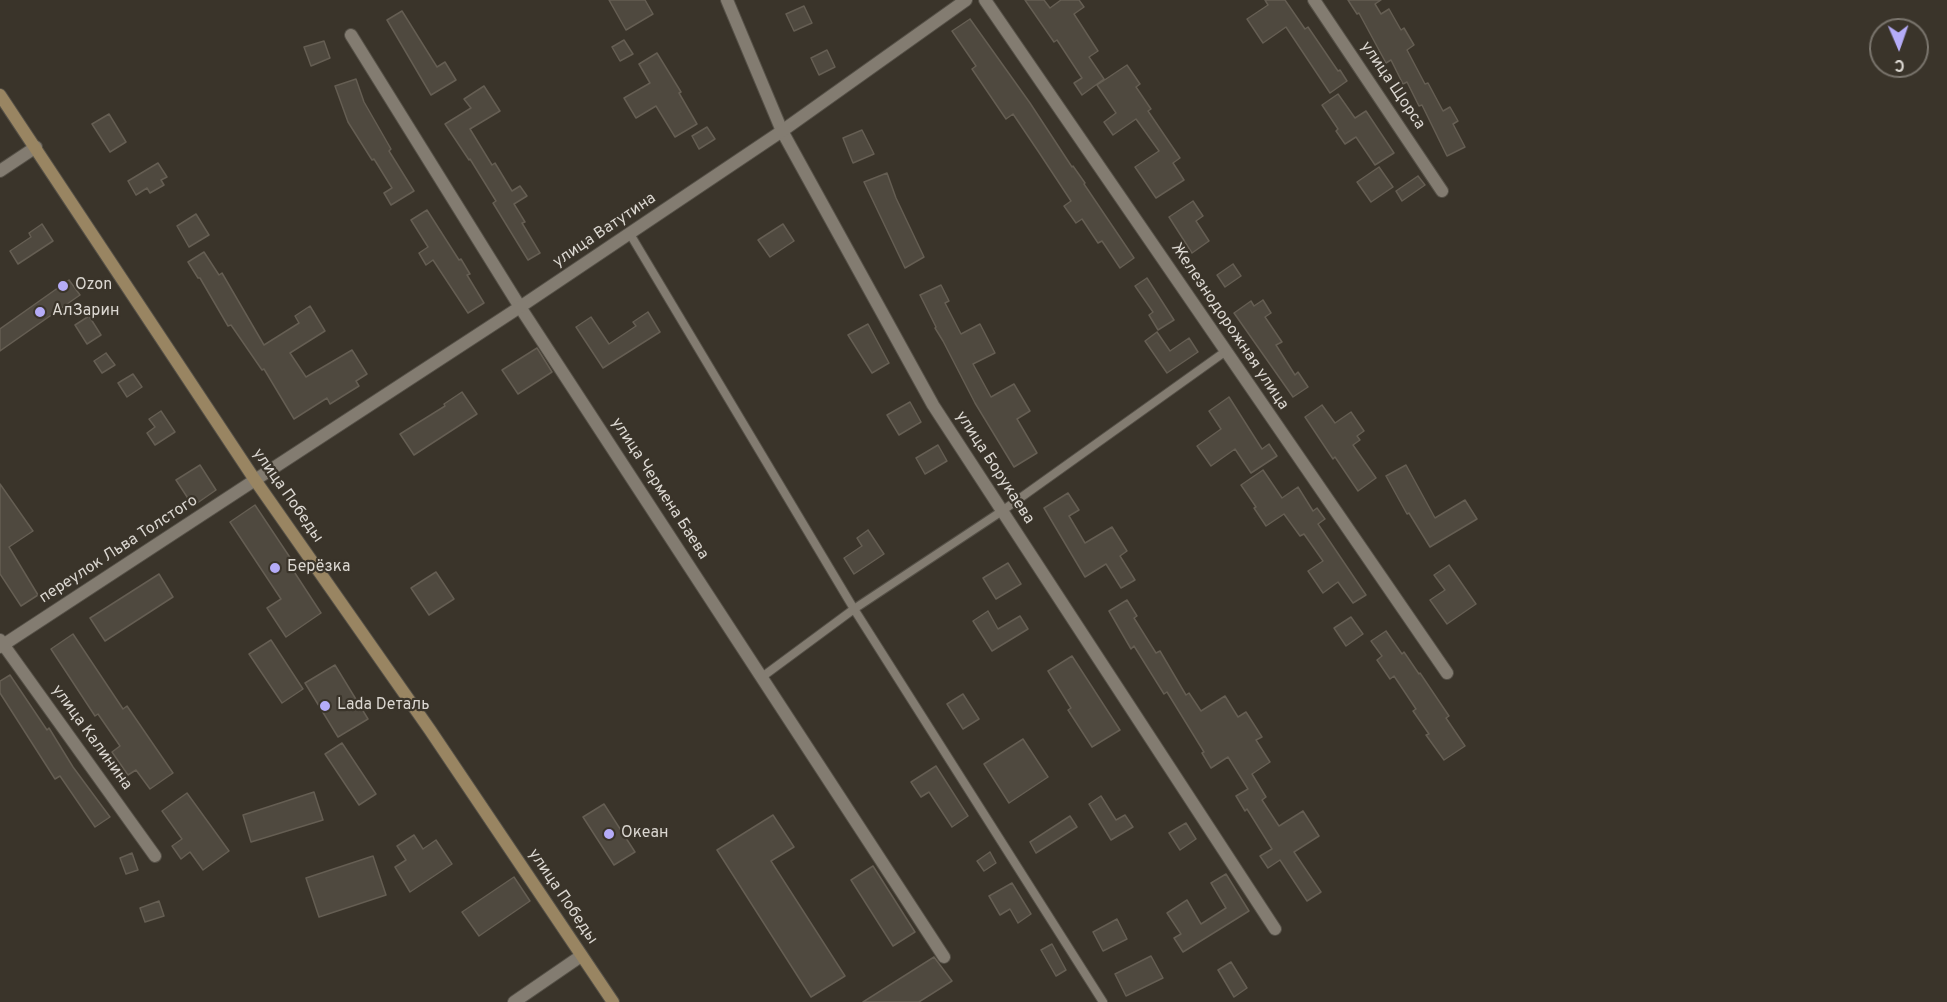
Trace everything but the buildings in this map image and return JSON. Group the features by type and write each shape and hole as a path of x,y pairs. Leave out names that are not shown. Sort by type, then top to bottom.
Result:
{"main road":[{"name":"улица Победы","path":"0,95 255,480 430,730 613,1002"}],"street":[{"name":"улица Борукаева","path":"726,0 782,131 933,405 1275,929"},
{"name":"улица Ватутина","path":"255,480 630,234 782,131 966,0"},
{"name":"Железнодорожная улица","path":"985,0 1447,673"},
{"name":"улица Щорса","path":"1314,0 1442,190"},
{"name":"улица Чермена Баева","path":"351,35 520,307 944,957"},
{"path":"0,171 36,147"},
{"name":"переулок Льва Толстого","path":"1,644 255,480"},
{"name":"улица Калинина","path":"1,644 155,856"},
{"path":"514,1002 581,956"}],"lane":[{"path":"630,234 854,609 1103,1002"},
{"path":"762,677 854,609 1002,512 1226,351"}],"place":[{"name":"Ozon","path":"63,286"},
{"name":"АлЗарин","path":"40,312"},
{"name":"Берёзка","path":"275,568"},
{"name":"Lada Dеталь","path":"325,706"},
{"name":"Океан","path":"609,834"}]}
